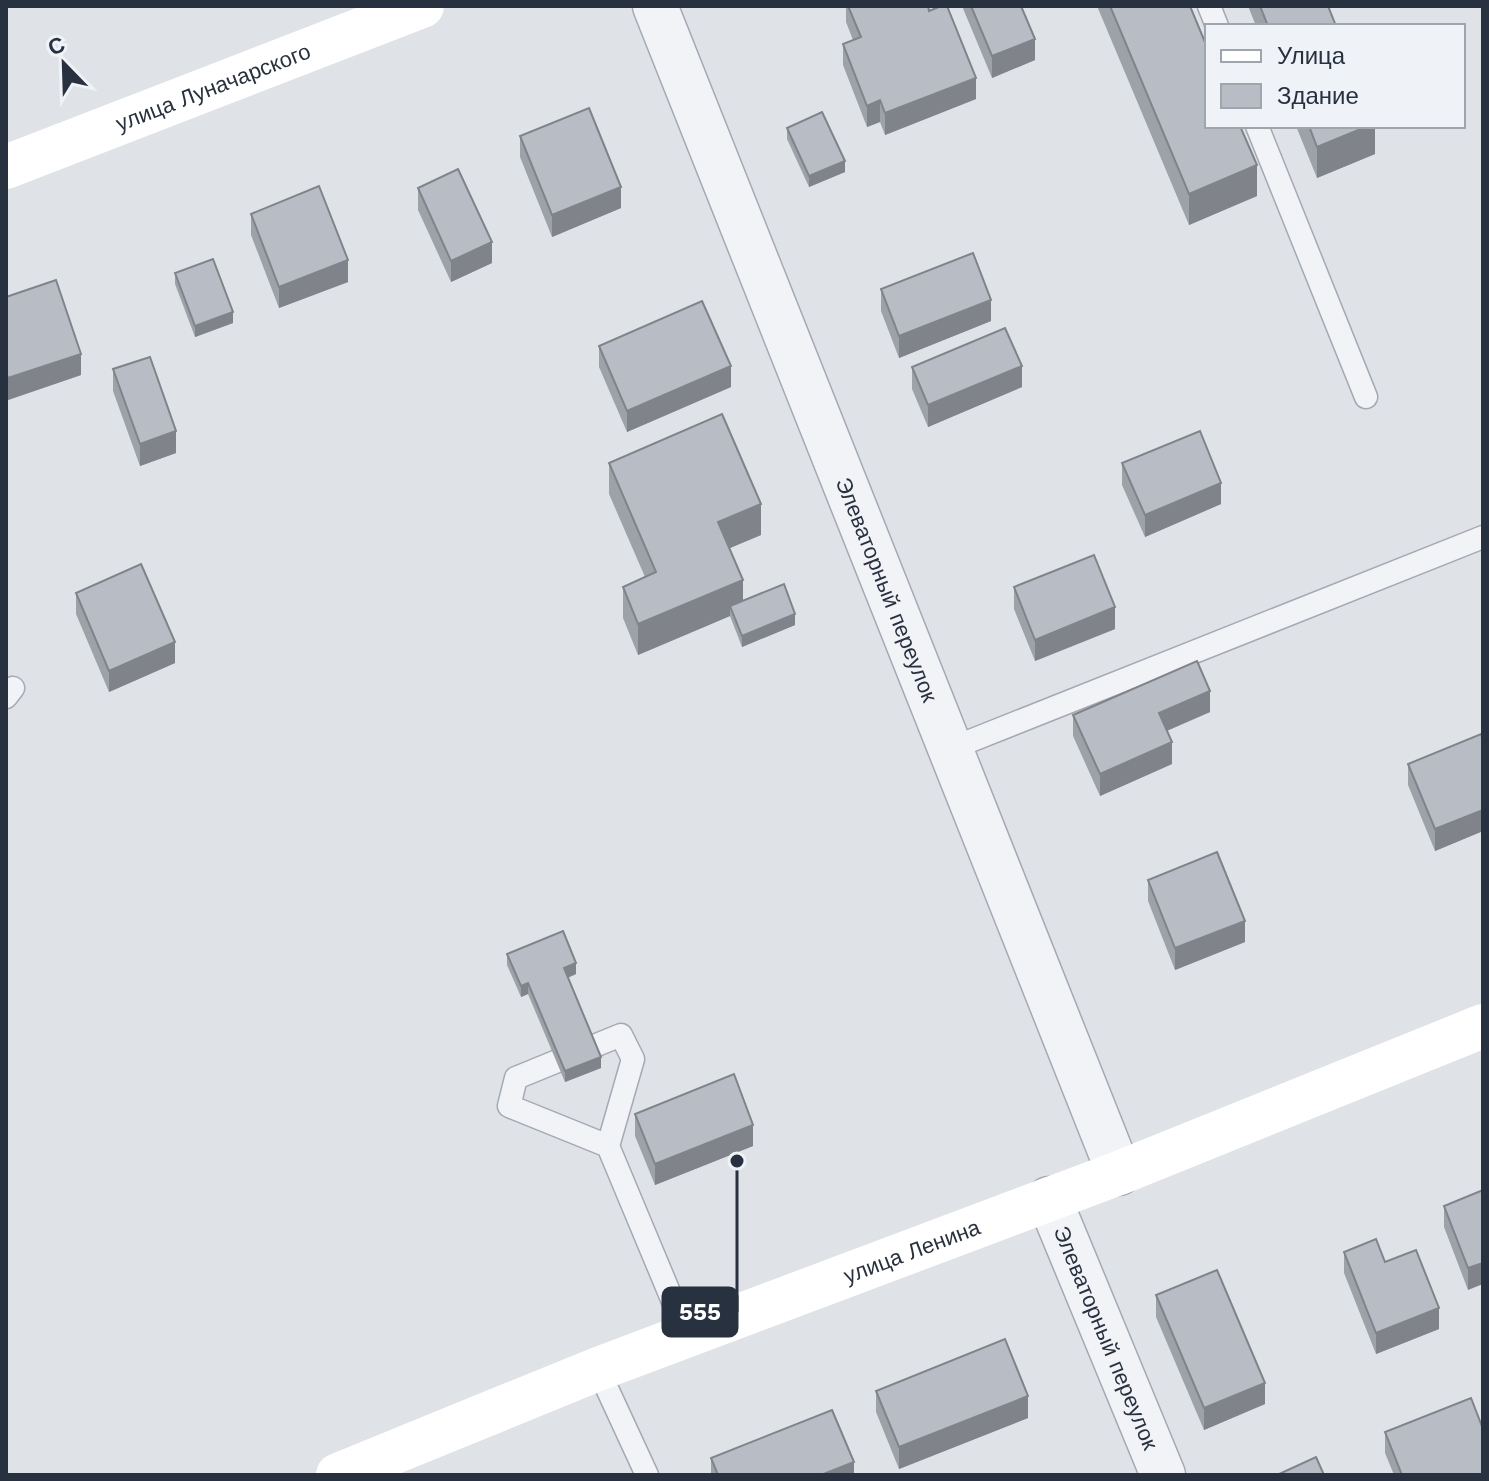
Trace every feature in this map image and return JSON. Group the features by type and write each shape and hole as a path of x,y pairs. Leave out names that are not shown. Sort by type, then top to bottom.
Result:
{"main road":[{"name":"улица Луначарского","path":"6,167 352,25 422,6"},
{"name":"улица Ленина","path":"338,1475 598,1369 1119,1173 1483,1026"}],"street":[{"name":"Элеваторный переулок","path":"655,6 1119,1173"},
{"name":"Элеваторный переулок","path":"1049,1199 1163,1475"}],"lane":[{"path":"1258,128 1366,397"},
{"path":"950,749 1483,537"},
{"path":"608,1146 509,1106 516,1078 621,1035 633,1059 608,1146 687,1335"},
{"path":"598,1369 647,1475"}],"building":[{"path":"848,6 928,6 929,11 947,6 976,78 885,113 880,100 867,106 843,44 861,37"},
{"path":"971,6 1021,6 1035,39 992,56"},
{"path":"1110,6 1190,6 1205,42 1205,128 1241,128 1257,165 1189,194"},
{"path":"1260,6 1328,6 1335,24 1267,24"},
{"path":"589,108 621,187 552,215 520,136"},
{"path":"822,112 845,161 809,176 787,128"},
{"path":"1310,128 1363,128 1317,147"},
{"path":"458,169 492,242 451,261 418,188"},
{"path":"319,186 348,260 279,287 251,214"},
{"path":"973,253 991,300 899,336 881,289"},
{"path":"213,259 233,312 195,326 175,273"},
{"path":"56,280 81,354 8,378 6,297"},
{"path":"702,301 731,366 627,411 599,346"},
{"path":"1005,328 1022,366 928,405 912,367"},
{"path":"150,357 176,431 140,444 113,369"},
{"path":"722,414 761,504 718,522 743,580 638,624 623,587 656,572 609,463"},
{"path":"1200,431 1221,483 1145,515 1122,463"},
{"path":"1094,555 1115,607 1035,640 1014,587"},
{"path":"141,564 175,642 109,671 76,593"},
{"path":"784,584 795,614 742,636 730,606"},
{"path":"1197,661 1210,691 1159,713 1172,742 1100,774 1073,715"},
{"path":"1481,734 1483,810 1435,829 1408,764"},
{"path":"1217,852 1245,921 1175,948 1148,880"},
{"path":"563,931 576,963 564,968 601,1057 565,1071 528,983 521,986 507,954"},
{"path":"734,1074 753,1125 655,1164 635,1114"},
{"path":"1483,1190 1483,1263 1468,1268 1444,1206"},
{"path":"1376,1239 1385,1262 1416,1250 1439,1308 1376,1333 1344,1252"},
{"path":"1217,1270 1265,1383 1204,1408 1156,1295"},
{"path":"1005,1339 1028,1396 899,1447 876,1391"},
{"path":"1471,1398 1483,1429 1483,1475 1402,1475 1385,1432"},
{"path":"832,1410 854,1462 821,1475 718,1475 711,1458"},
{"path":"1316,1457 1324,1475 1277,1475"}],"place":[{"name":"555","path":"737,1161"}]}
